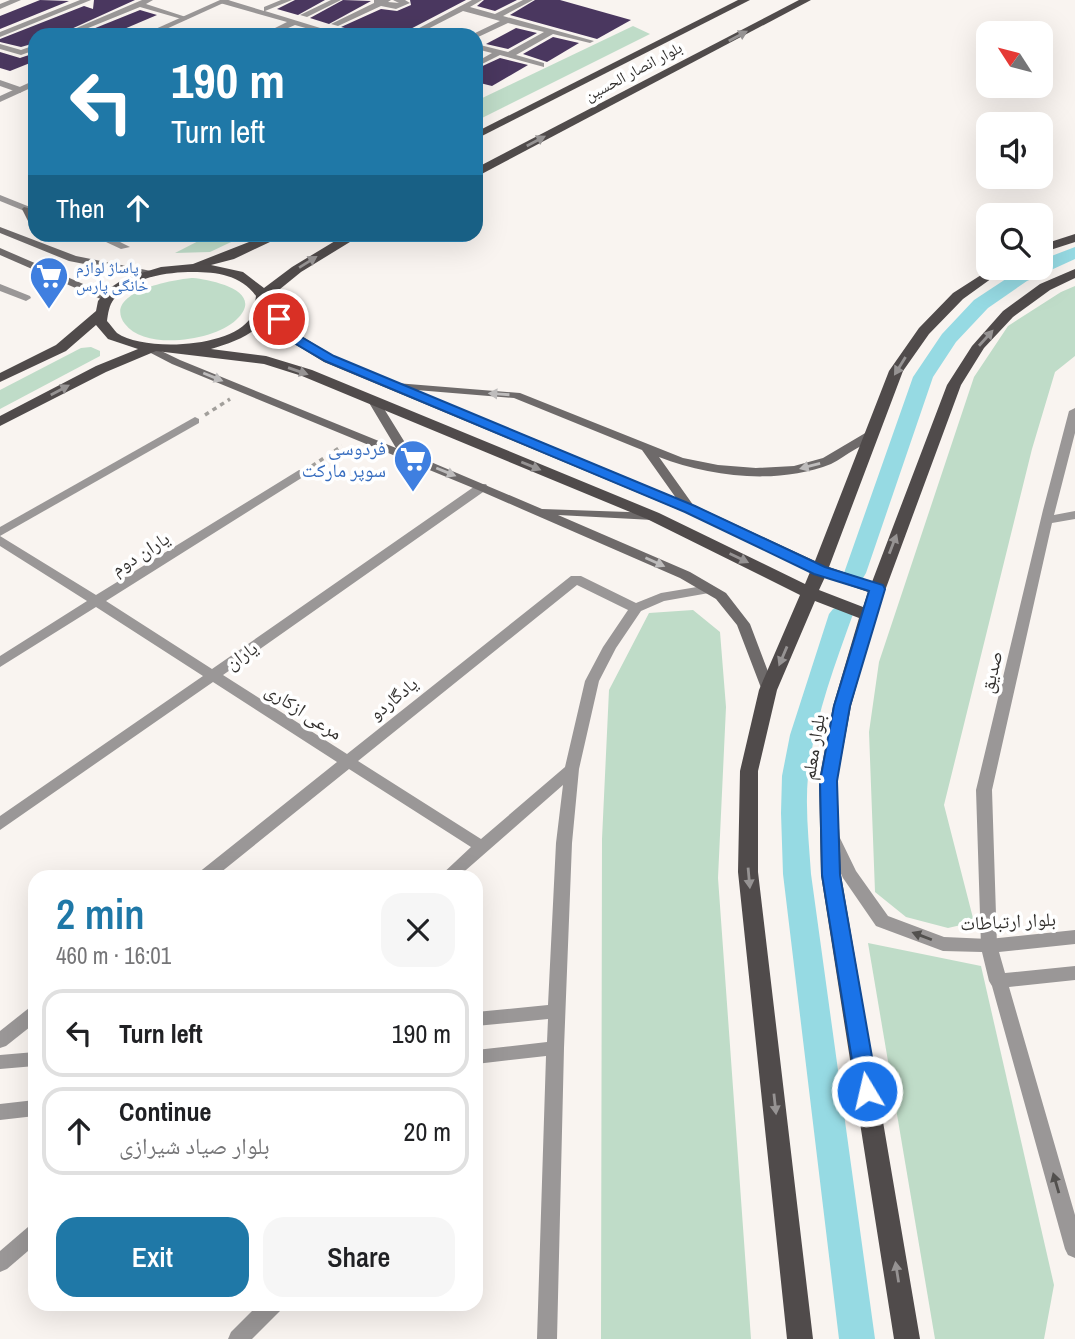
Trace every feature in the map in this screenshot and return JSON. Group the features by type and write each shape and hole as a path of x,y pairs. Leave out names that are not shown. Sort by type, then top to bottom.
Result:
{"main road":[{"name":"بلوار انصار الحسین","path":"483,130 733,3 745,0"},
{"name":"بلوار انصار الحسین","path":"483,169 806,0"},
{"path":"0,230 28,241"},
{"path":"1053,245 1075,238"},
{"path":"31,242 103,266 151,274"},
{"path":"43,242 46,248"},
{"path":"0,378 61,348 100,314 107,298 133,280 230,256 262,242"},
{"path":"183,349 233,337 250,326 261,313 264,298 284,277 343,242"},
{"path":"1,251 107,298"},
{"path":"182,268 214,269 242,276 259,288 293,337 329,359 690,509 820,570 877,589"},
{"name":"بلوار معلم","path":"907,1339 831,875 828,781 842,706 868,615 954,384 979,346 1008,314 1045,287 1075,273"},
{"path":"800,1339 748,872 749,771 768,690 820,570 896,372 924,331 958,296 982,280"},
{"path":"100,314 105,330 113,336 482,486 685,575 721,596 743,624 768,690"},
{"path":"0,422 101,369 150,349 183,349 266,360 374,401 653,516 810,593 868,615"},
{"path":"396,386 516,395 680,461 718,469 768,472 794,470 827,461 871,435"},
{"path":"374,401 407,456"},
{"path":"648,449 690,509"},
{"path":"539,511 653,516"}],"street":[{"path":"0,7 17,0"},
{"path":"0,35 87,0"},
{"path":"81,28 149,0"},
{"path":"267,9 288,0"},
{"path":"304,15 337,0"},
{"path":"369,0 396,7 406,2 397,0"},
{"path":"424,28 478,0"},
{"path":"496,17 529,0"},
{"path":"162,28 225,1 315,28"},
{"path":"335,24 384,2"},
{"path":"139,4 186,18"},
{"path":"463,8 590,41"},
{"path":"483,32 507,20"},
{"path":"281,28 294,22"},
{"path":"483,62 552,31"},
{"path":"0,46 21,53 28,50"},
{"path":"483,48 541,65"},
{"path":"0,83 20,90"},
{"path":"0,99 28,86"},
{"path":"0,198 28,209"},
{"path":"113,242 125,247"},
{"path":"0,287 26,298"},
{"name":"صدیق","path":"1074,417 1046,520 984,790 989,946 1075,1249"},
{"path":"0,532 195,421"},
{"name":"یاران دوم","path":"0,662 299,474"},
{"name":"یاران","path":"0,824 482,486"},
{"path":"1046,520 1075,515"},
{"name":"مرعی ازکاری","path":"0,540 482,847"},
{"name":"یادگار‌دو","path":"213,870 576,579 636,608"},
{"path":"547,1339 555,1048 564,843 572,769 592,681 636,608 672,594 709,589"},
{"path":"455,870 572,769"},
{"name":"بلوار ارتباطات","path":"830,832 849,874 882,921 943,944 989,946 1075,937"},
{"path":"998,981 1075,973"},
{"path":"483,1018 557,1010"},
{"path":"0,1041 28,1019"},
{"path":"483,1056 555,1048"},
{"path":"0,1062 28,1060"},
{"path":"0,1112 28,1109"},
{"path":"0,1264 28,1239"},
{"path":"238,1339 266,1311"}],"path":[{"path":"195,421 246,390"},
{"path":"299,474 358,436"}],"green space":[{"path":"633,26 650,34 483,118 483,98"},
{"path":"196,242 231,242 210,252 175,253"},
{"path":"193,278 212,281 241,294 245,301 244,310 226,327 196,338 180,340 148,338 125,324 120,313 123,303 131,296 143,289"},
{"path":"1075,286 1075,356 1055,372 1032,449 944,805 974,922 948,928 906,917 875,892 869,732 879,662 974,377 1008,326"},
{"path":"91,347 100,351 100,356 0,409 0,390 81,348"},
{"path":"693,610 720,632 726,707 718,878 751,1339 601,1339 602,839 609,690 649,613"},
{"path":"868,943 981,966 1054,1285 1044,1339 935,1339"}],"building":[{"path":"40,0 69,1 0,29 0,16"},
{"path":"94,0 135,0 73,28 28,28 84,6 93,9"},
{"path":"295,0 325,0 298,15 277,9"},
{"path":"343,0 371,1 329,24 310,18"},
{"path":"410,0 466,0 412,28 341,27 381,9 397,11 411,5"},
{"path":"484,0 517,0 495,11 477,6"},
{"path":"535,0 560,0 631,20 597,39 510,15"},
{"path":"140,10 157,15 126,28 95,28"},
{"path":"28,28 28,45 21,47 0,42 0,39"},
{"path":"516,28 537,33 508,49 486,44"},
{"path":"553,37 579,43 547,62 523,54"},
{"path":"0,52 20,58 28,55 28,64 10,71 0,68"},
{"path":"500,58 528,65 492,86 483,84 483,66"}],"waterway":[{"path":"1053,262 1075,252"},
{"path":"855,573 923,377 949,338 981,304 1017,280"},
{"path":"847,597 849,589"},
{"path":"841,614 802,735 795,776 794,813 797,874 857,1339"}],"place":[{"name":"پاساژ لوازم خانگی پارس","path":"49,310"},
{"name":"فردوسی سوپر مارکت","path":"413,493"}],"route":[{"path":"279,319 293,337 329,359 690,509 820,570 877,589 842,706 828,781 831,875 867,1091"}]}
